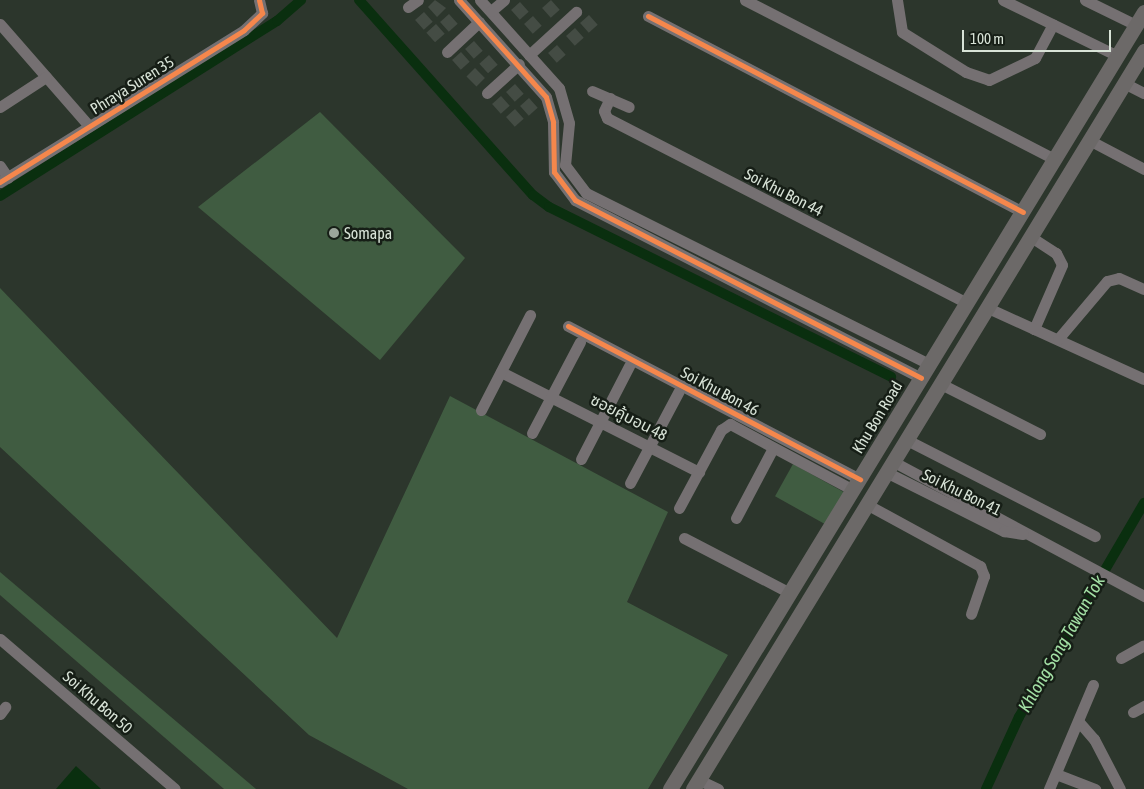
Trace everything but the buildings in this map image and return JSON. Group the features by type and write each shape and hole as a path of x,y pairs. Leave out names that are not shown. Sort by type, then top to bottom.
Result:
{"main road":[{"name":"Khu Bon Road","path":"670,789 1140,19"},
{"path":"696,785 1124,83 1142,60"}],"street":[{"name":"Phraya Suren 35","path":"4,180 252,25 262,12 259,0"},
{"path":"459,0 519,64 549,104 554,172 575,200 921,378"},
{"path":"480,0 529,55 563,98 569,123 565,165 582,190 929,364"},
{"path":"491,11 504,0"},
{"path":"745,0 1055,159"},
{"path":"897,0 902,32 966,72 989,80 1035,58 1053,24"},
{"path":"1003,0 1118,56"},
{"path":"1085,0 1140,19"},
{"path":"529,55 576,12"},
{"path":"648,16 1023,212"},
{"path":"447,52 479,22"},
{"path":"0,24 89,126"},
{"path":"487,94 519,64"},
{"path":"0,107 46,77"},
{"path":"1124,83 1144,93"},
{"path":"592,91 629,107"},
{"name":"Soi Khu Bon 44","path":"610,98 604,111 606,118 967,303"},
{"path":"1089,140 1144,169"},
{"path":"0,166 4,180"},
{"path":"575,200 582,190"},
{"path":"1030,237 1056,253 1062,265 1034,328"},
{"path":"1058,338 1107,281 1119,278 1144,289"},
{"path":"988,308 1058,338 1144,379"},
{"path":"481,410 530,315"},
{"name":"Soi Khu Bon 46","path":"568,326 856,484"},
{"path":"532,433 580,342"},
{"path":"581,459 629,366"},
{"name":"ซอยคู้บอน 48","path":"501,372 552,396 699,472"},
{"path":"941,384 1040,434"},
{"path":"630,483 679,391"},
{"path":"679,508 728,425 773,448 856,484"},
{"path":"907,440 1095,536"},
{"path":"736,518 773,448"},
{"name":"Soi Khu Bon 41","path":"891,468 1010,522 1023,534 1144,596"},
{"path":"868,505 980,566 984,576 971,614"},
{"path":"684,538 790,593"},
{"name":"Soi Khu Bon 50","path":"0,639 175,789"},
{"path":"1121,658 1144,644"},
{"path":"1049,789 1079,722 1093,685"},
{"path":"1133,712 1144,706"},
{"path":"1079,722 1094,738 1120,789"},
{"path":"1056,774 1095,789"},
{"path":"696,785 718,789"}],"shaded area":[{"name":"Somapa","path":"320,112 465,258 380,360 198,207"},
{"path":"0,288 337,638 450,396 668,512 627,602 728,655 648,789 408,789 309,735 0,447"},
{"path":"793,464 847,494 829,526 775,496"},
{"path":"0,572 256,789 224,789 0,595"},
{"path":"76,766 101,789 56,789"}],"waterway":[{"path":"0,196 277,21 301,0"},
{"path":"359,0 533,195 549,207 891,377"},
{"name":"Khlong Song Tawan Tok","path":"986,789 1019,717 1144,503"}],"cycle path":[{"path":"0,182 244,30 262,13 259,0"},
{"path":"459,0 546,97 553,122 554,172 575,200 921,378"},
{"path":"648,16 1023,212"},
{"path":"568,326 860,479"}],"place":[{"name":"Somapa","path":"334,233"}]}
